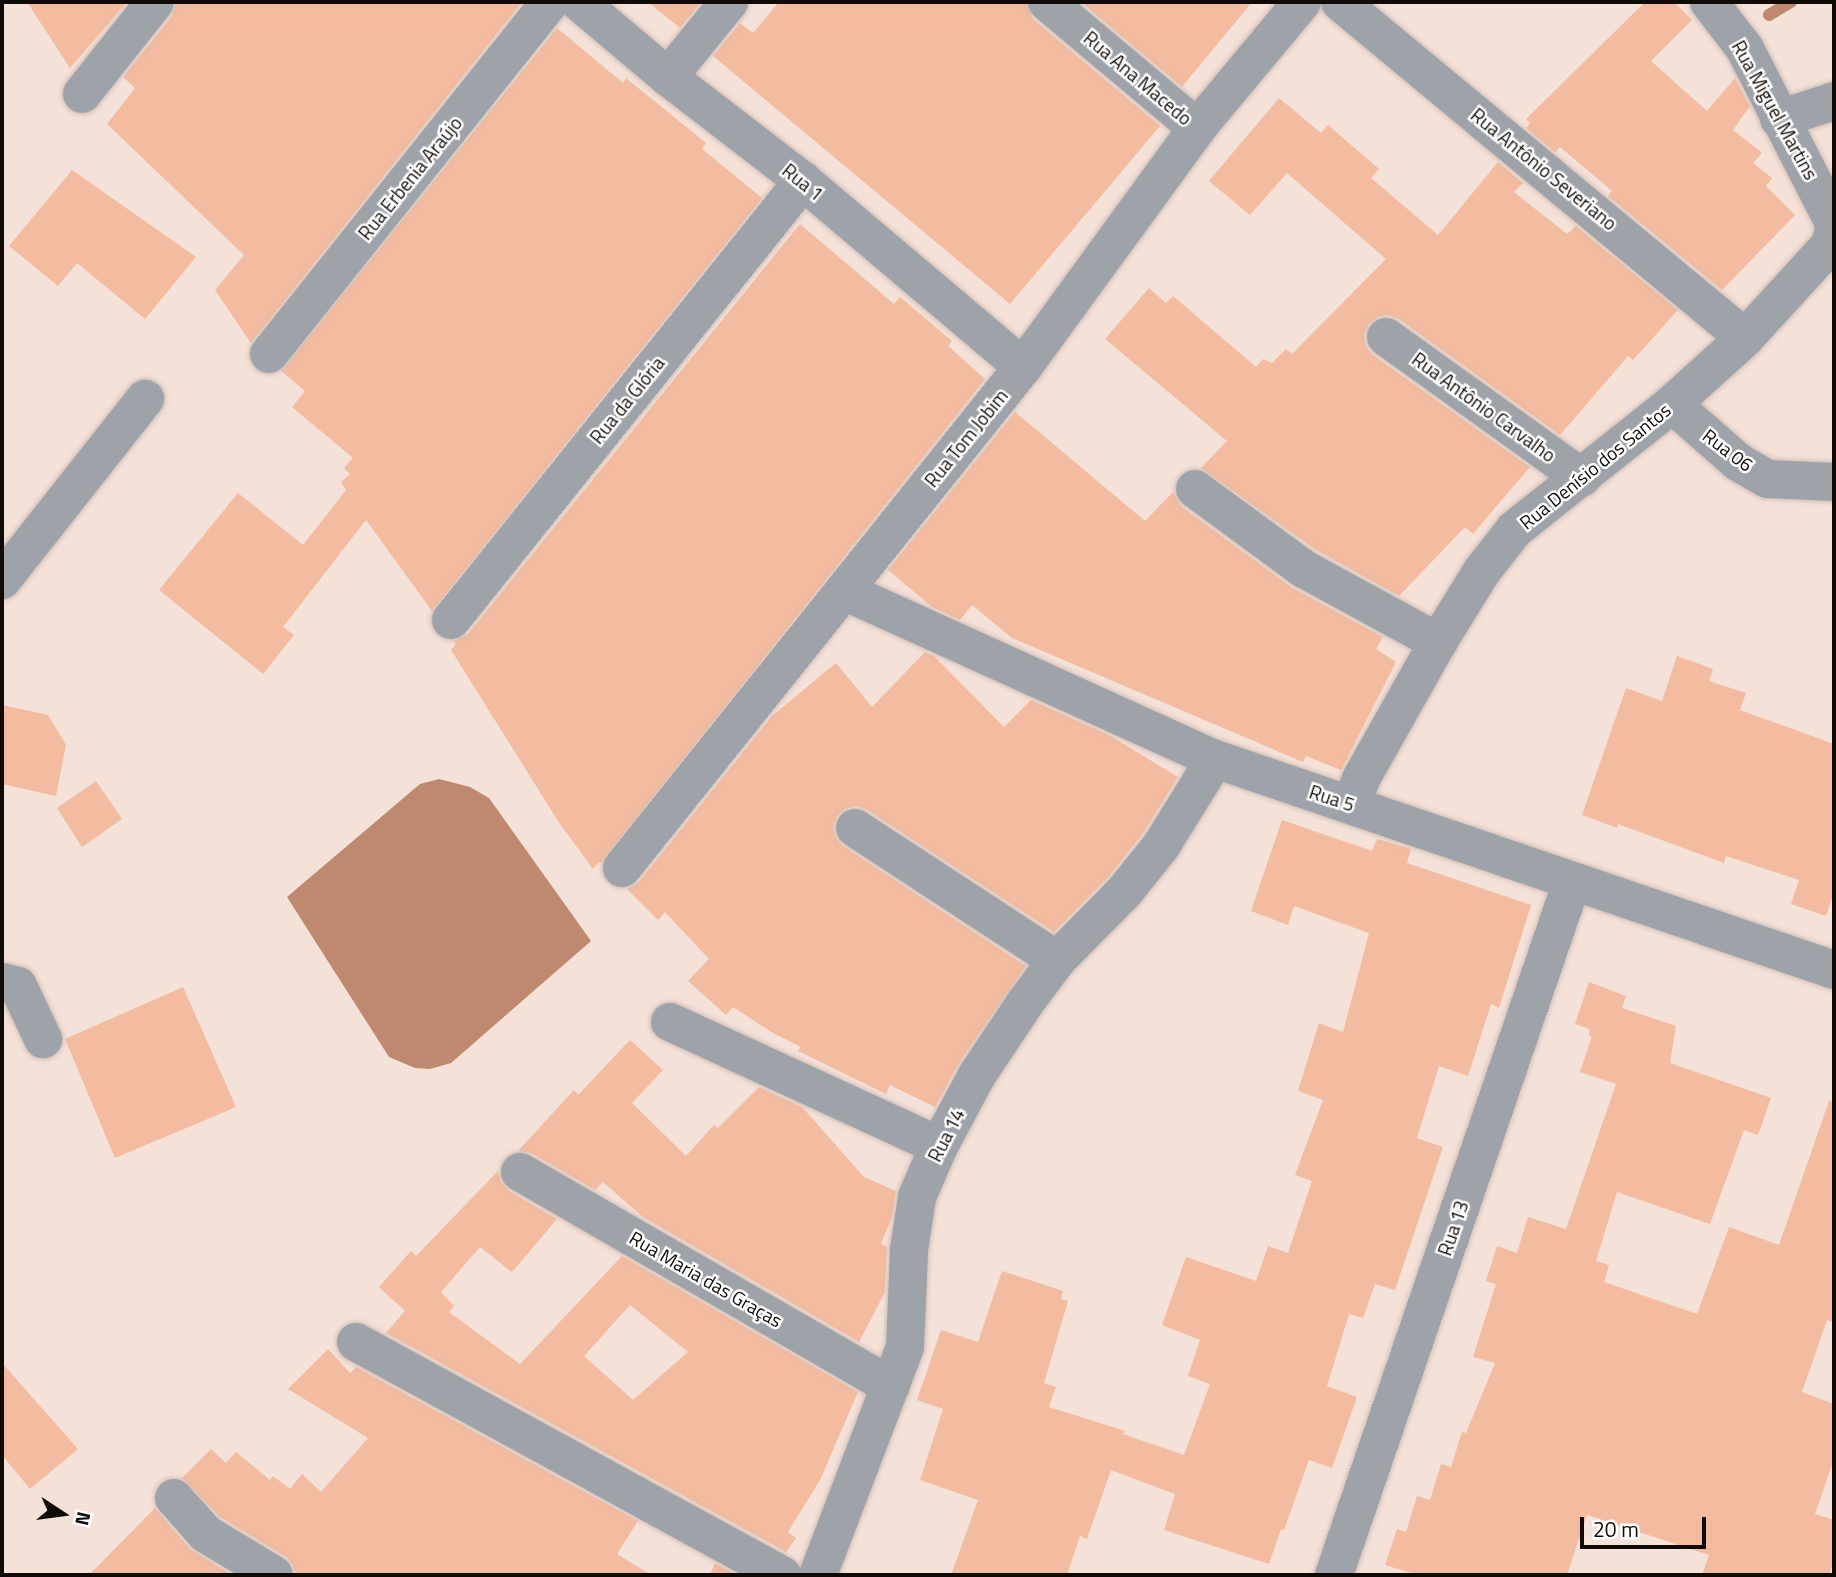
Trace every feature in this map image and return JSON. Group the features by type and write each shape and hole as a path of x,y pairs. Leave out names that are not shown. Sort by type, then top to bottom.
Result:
{"street":[{"path":"82,94 155,2"},
{"name":"Rua Erbenia Araújo","path":"269,354 550,2"},
{"name":"Rua 1","path":"579,2 667,77 803,181 1023,367"},
{"path":"667,77 729,2"},
{"name":"Rua Ana Macedo","path":"1046,2 1198,128"},
{"name":"Rua Tom Jobim","path":"622,868 1023,367 1198,128 1301,2"},
{"name":"Rua Antônio Severiano","path":"1340,2 1745,338"},
{"name":"Rua Miguel Martins","path":"1709,2 1745,49 1834,223"},
{"path":"1779,119 1834,101"},
{"name":"Rua da Glória","path":"451,620 803,181"},
{"name":"Rua Denísio dos Santos","path":"1351,804 1362,778 1438,642 1482,571 1515,529 1672,404 1745,338 1830,245 1834,230"},
{"name":"Rua Antônio Carvalho","path":"1386,337 1582,478"},
{"path":"2,580 145,399"},
{"name":"Rua 06","path":"1672,404 1738,462 1768,479 1834,482"},
{"path":"1195,489 1304,569 1438,642"},
{"name":"Rua 5","path":"844,591 1215,759 1834,970"},
{"name":"Rua 14","path":"818,1575 905,1348 909,1250 917,1197 939,1146 977,1075 1057,960 1125,891 1147,864 1215,759"},
{"path":"855,828 1057,960"},
{"name":"Rua 13","path":"1334,1575 1572,882"},
{"path":"2,982 18,986 43,1039"},
{"path":"670,1022 939,1146"},
{"name":"Rua Maria das Graças","path":"520,1171 891,1386"},
{"path":"356,1342 782,1575"},
{"path":"174,1498 206,1534 274,1575"}],"shaded area":[{"path":"439,779 470,787 489,798 591,941 451,1063 430,1069 415,1068 389,1057 287,897 420,784"}],"building":[{"path":"27,2 127,2 70,68"},
{"path":"176,2 522,2 251,343 215,290 244,255 107,124 135,88 123,77 172,16"},
{"path":"648,2 701,2 680,28"},
{"path":"779,2 1026,2 1033,19 1160,126 1010,304 713,56 740,23 753,33"},
{"path":"1081,2 1252,2 1182,87"},
{"path":"1645,2 1674,2 1692,20 1651,61 1707,111 1735,78 1750,106 1733,130 1762,153 1753,163 1772,178 1766,186 1795,215 1722,290 1608,196 1612,191 1560,147 1555,152 1526,128 1530,123 1526,119"},
{"path":"557,28 623,83 626,78 706,143 702,149 762,198 432,611 366,520 283,627 294,635 263,674 159,590 238,493 303,545 346,490 341,482 350,474 344,468 353,458 292,407 305,391 281,371"},
{"path":"1279,98 1321,133 1328,125 1379,169 1371,178 1438,235 1498,162 1523,183 1514,192 1567,234 1576,226 1678,310 1633,360 1628,356 1560,435 1399,319 1388,315 1378,317 1369,324 1364,335 1366,347 1373,355 1530,467 1473,534 1465,527 1399,596 1316,550 1201,468 1227,441 1105,339 1149,288 1166,303 1173,296 1256,367 1263,359 1272,363 1286,349 1292,354 1386,259 1287,173 1250,215 1209,181"},
{"path":"72,170 196,257 145,319 77,263 58,286 9,246"},
{"path":"800,224 894,304 900,297 952,341 948,346 985,379 601,863 593,869 558,821 451,650 456,644 454,641 468,634"},
{"path":"1015,412 1145,521 1173,492 1182,507 1291,587 1383,637 1376,649 1396,662 1341,770 1306,756 1303,762 1012,638 972,605 960,620 932,607 888,570"},
{"path":"925,652 934,656 1004,727 1031,700 1109,735 1178,777 1143,833 1109,876 1054,932 867,810 856,806 845,809 837,816 833,827 836,838 843,846 1026,966 959,1063 935,1107 890,1085 886,1094 798,1051 801,1047 773,1033 733,1007 726,1015 688,981 709,959 665,912 658,920 627,889 639,882 772,716 836,663 872,707"},
{"path":"1677,656 1713,669 1709,681 1746,693 1740,710 1834,744 1834,892 1826,916 1791,904 1799,880 1726,856 1724,863 1618,824 1617,828 1582,815 1626,688 1662,701"},
{"path":"2,705 48,715 66,745 56,796 2,784"},
{"path":"96,781 122,819 82,847 57,808"},
{"path":"1282,820 1372,851 1377,839 1411,849 1407,863 1531,905 1499,1008 1491,1004 1468,1076 1439,1066 1417,1138 1443,1147 1395,1290 1375,1284 1363,1318 1349,1314 1327,1386 1357,1397 1332,1468 1309,1460 1269,1564 1164,1530 1175,1494 1111,1470 1087,1539 1080,1536 1067,1575 951,1575 978,1500 920,1480 943,1409 917,1400 941,1330 978,1342 1002,1271 1063,1291 1061,1299 1068,1301 1044,1383 1056,1387 1049,1407 1125,1431 1123,1434 1184,1455 1210,1384 1188,1376 1200,1340 1162,1325 1186,1257 1256,1281 1268,1246 1288,1253 1312,1181 1295,1175 1323,1100 1298,1091 1319,1023 1343,1032 1369,933 1294,906 1288,925 1251,911"},
{"path":"1589,982 1626,996 1622,1008 1676,1026 1670,1063 1771,1098 1758,1135 1744,1130 1710,1224 1617,1192 1596,1261 1609,1265 1604,1282 1697,1314 1729,1227 1779,1245 1829,1101 1834,1102 1834,1322 1827,1320 1802,1392 1834,1404 1834,1459 1815,1514 1834,1520 1834,1560 1829,1575 1702,1575 1709,1555 1587,1515 1567,1575 1418,1575 1385,1565 1397,1529 1406,1532 1417,1496 1430,1500 1441,1464 1451,1467 1462,1432 1466,1433 1495,1363 1473,1357 1496,1284 1486,1281 1497,1246 1517,1253 1528,1217 1566,1229 1616,1084 1580,1072 1592,1036 1589,1036 1590,1029 1575,1024"},
{"path":"183,987 236,1107 115,1158 65,1039"},
{"path":"630,1040 663,1070 632,1103 686,1156 714,1125 718,1128 759,1087 802,1107 864,1177 896,1191 892,1217 881,1244 887,1247 885,1292 859,1342 643,1217 603,1182 595,1190 531,1153 518,1151 574,1090 578,1095"},
{"path":"498,1171 501,1182 509,1191 557,1219 512,1272 480,1247 441,1292 454,1306 449,1312 520,1364 622,1256 858,1392 820,1480 788,1532 796,1538 786,1552 386,1333 405,1311 379,1287 411,1251 416,1256","holes":["630,1305 688,1352 633,1400 584,1356"]},
{"path":"328,1349 350,1373 356,1367 638,1521 617,1554 651,1575 296,1575 293,1565 286,1557 220,1517 182,1478 211,1449 226,1463 236,1452 270,1480 273,1476 290,1489 302,1474 321,1492 368,1438 288,1389"},
{"path":"2,1363 78,1449 30,1489 2,1455"},
{"path":"155,1508 190,1549 232,1575 89,1575"},
{"path":"715,1563 737,1575 710,1575"}],"waterway":[{"path":"1769,15 1791,2"}]}
